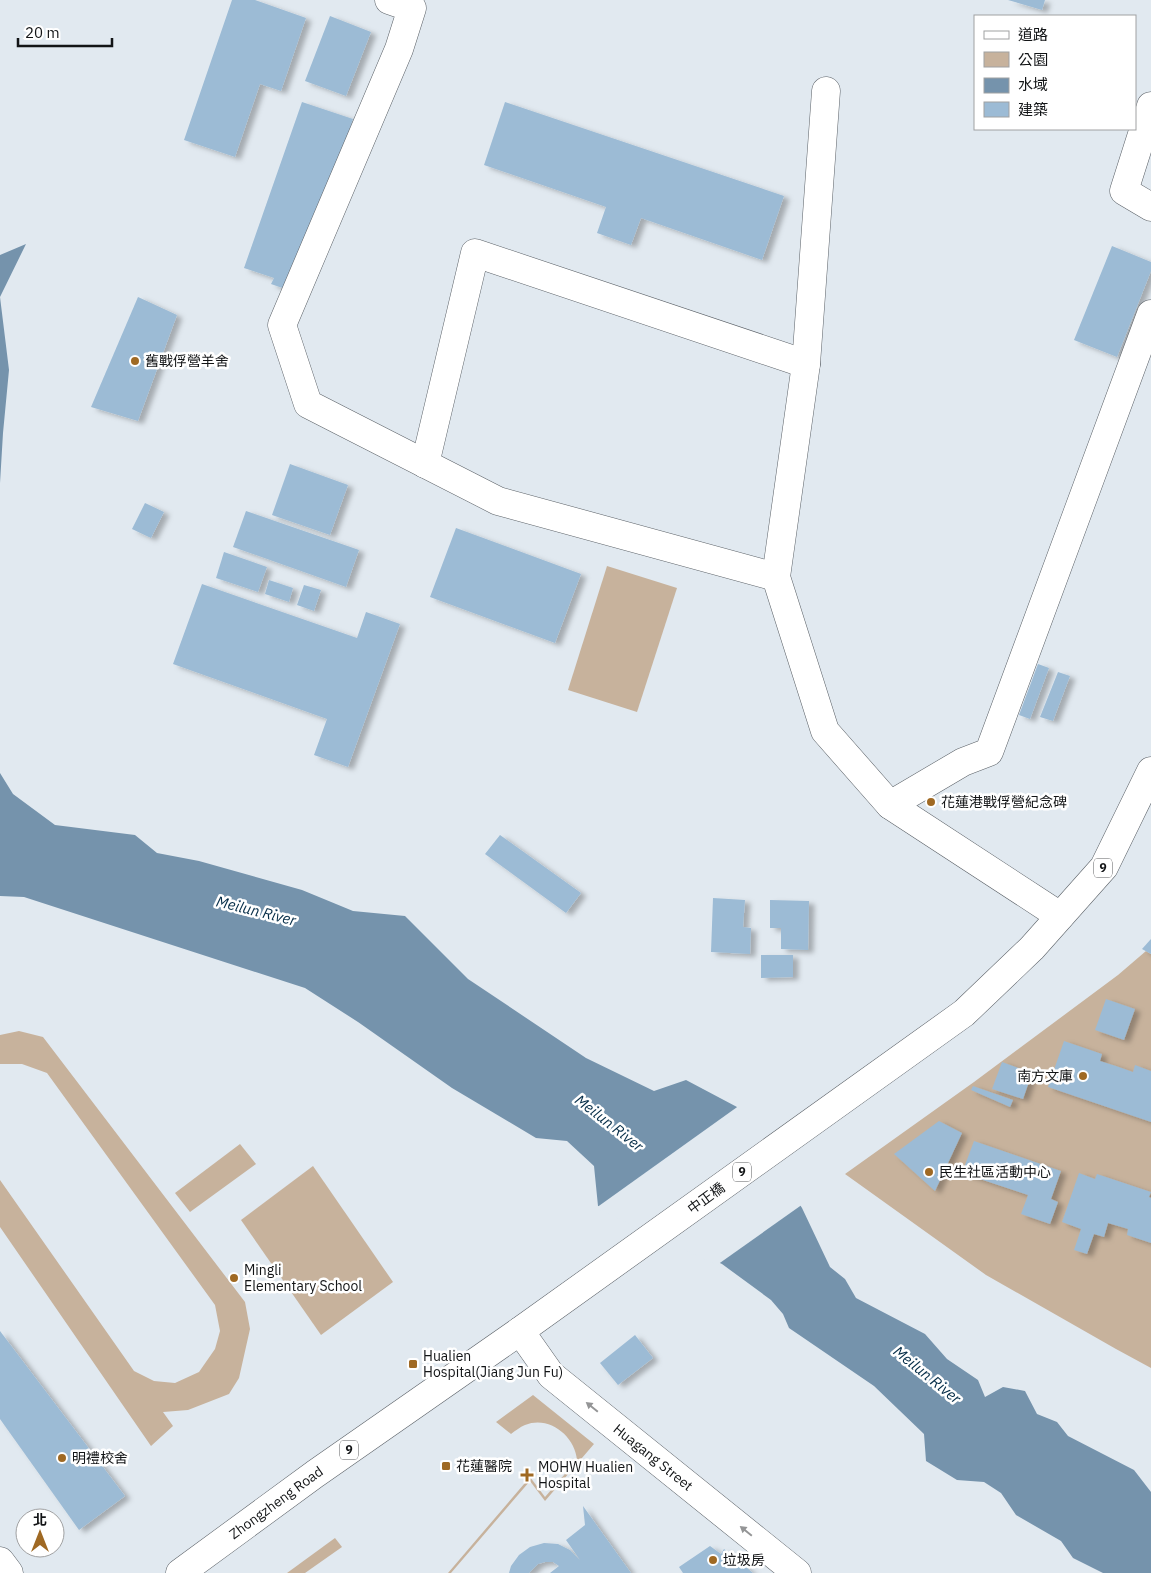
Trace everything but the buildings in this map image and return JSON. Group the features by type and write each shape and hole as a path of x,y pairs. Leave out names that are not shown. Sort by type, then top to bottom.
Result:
{"main road":[{"path":"389,0 412,8 399,49 282,324 308,404 498,501 776,577"},
{"path":"826,91 806,364 776,577 825,731 890,805 1060,916"},
{"path":"1151,106 1124,191 1151,207"},
{"path":"425,464 475,253 806,364"},
{"path":"890,805 963,762 989,752 1151,314"},
{"name":"9","path":"1060,916 1104,867 1151,771"},
{"name":"中正橋","path":"520,1331 964,1013 1032,948 1060,916"},
{"name":"Zhongzheng Road","path":"180,1573 315,1474 520,1331"},
{"name":"Huagang Street","path":"520,1331 551,1374 797,1573"},
{"path":"0,1561 9,1573"}],"green space":[{"path":"607,566 677,588 637,712 568,690"},
{"path":"1146,951 1151,954 1151,1368 986,1275 845,1174 974,1082 1118,975"},
{"path":"19,1031 43,1037 245,1302 250,1329 239,1378 229,1394 188,1410 163,1412 173,1426 151,1446 0,1227 0,1180 134,1371 154,1381 175,1383 199,1372 215,1349 220,1331 215,1305 47,1073 22,1064 0,1064 0,1035"},
{"path":"240,1144 256,1164 190,1212 175,1193"},
{"path":"313,1166 393,1282 321,1335 241,1220"},
{"path":"533,1395 594,1444 545,1501 530,1481 451,1573 448,1573 530,1477 545,1497 577,1460 575,1451 566,1436 551,1425 534,1423 523,1426 511,1434 496,1422"},
{"path":"335,1538 342,1547 305,1573 287,1573"}],"water":[{"path":"26,244 0,297 0,255"},
{"path":"0,297 9,370 0,483"},
{"name":"Meilun River","path":"0,773 13,794 55,825 135,835 157,853 199,861 302,890 353,911 405,916 468,979 586,1058 654,1091 686,1080 737,1107 802,1208 830,1267 845,1279 856,1298 925,1334 947,1359 978,1380 985,1397 1003,1387 1025,1391 1037,1414 1057,1422 1068,1436 1134,1470 1151,1492 1151,1573 1103,1573 1073,1558 1061,1541 1016,1515 1001,1493 984,1482 957,1480 926,1461 924,1434 874,1386 789,1328 783,1314 771,1300 722,1264 598,1206 594,1166 567,1141 536,1138 452,1088 358,1022 305,988 24,897 0,896"}],"pier":[{"path":"740,1105 803,1204 717,1265 596,1208"}],"place":[{"name":"舊戰俘營羊舍","path":"135,361"},
{"name":"花蓮港戰俘營紀念碑","path":"931,802"},
{"name":"南方文庫","path":"1083,1076"},
{"name":"民生社區活動中心","path":"929,1172"},
{"name":"Mingli Elementary School","path":"234,1278"},
{"name":"Hualien Hospital(Jiang Jun Fu)","path":"413,1364"},
{"name":"明禮校舍","path":"62,1458"},
{"name":"花蓮醫院","path":"446,1466"},
{"name":"MOHW Hualien Hospital","path":"527,1475"},
{"name":"垃圾房","path":"713,1560"}]}
